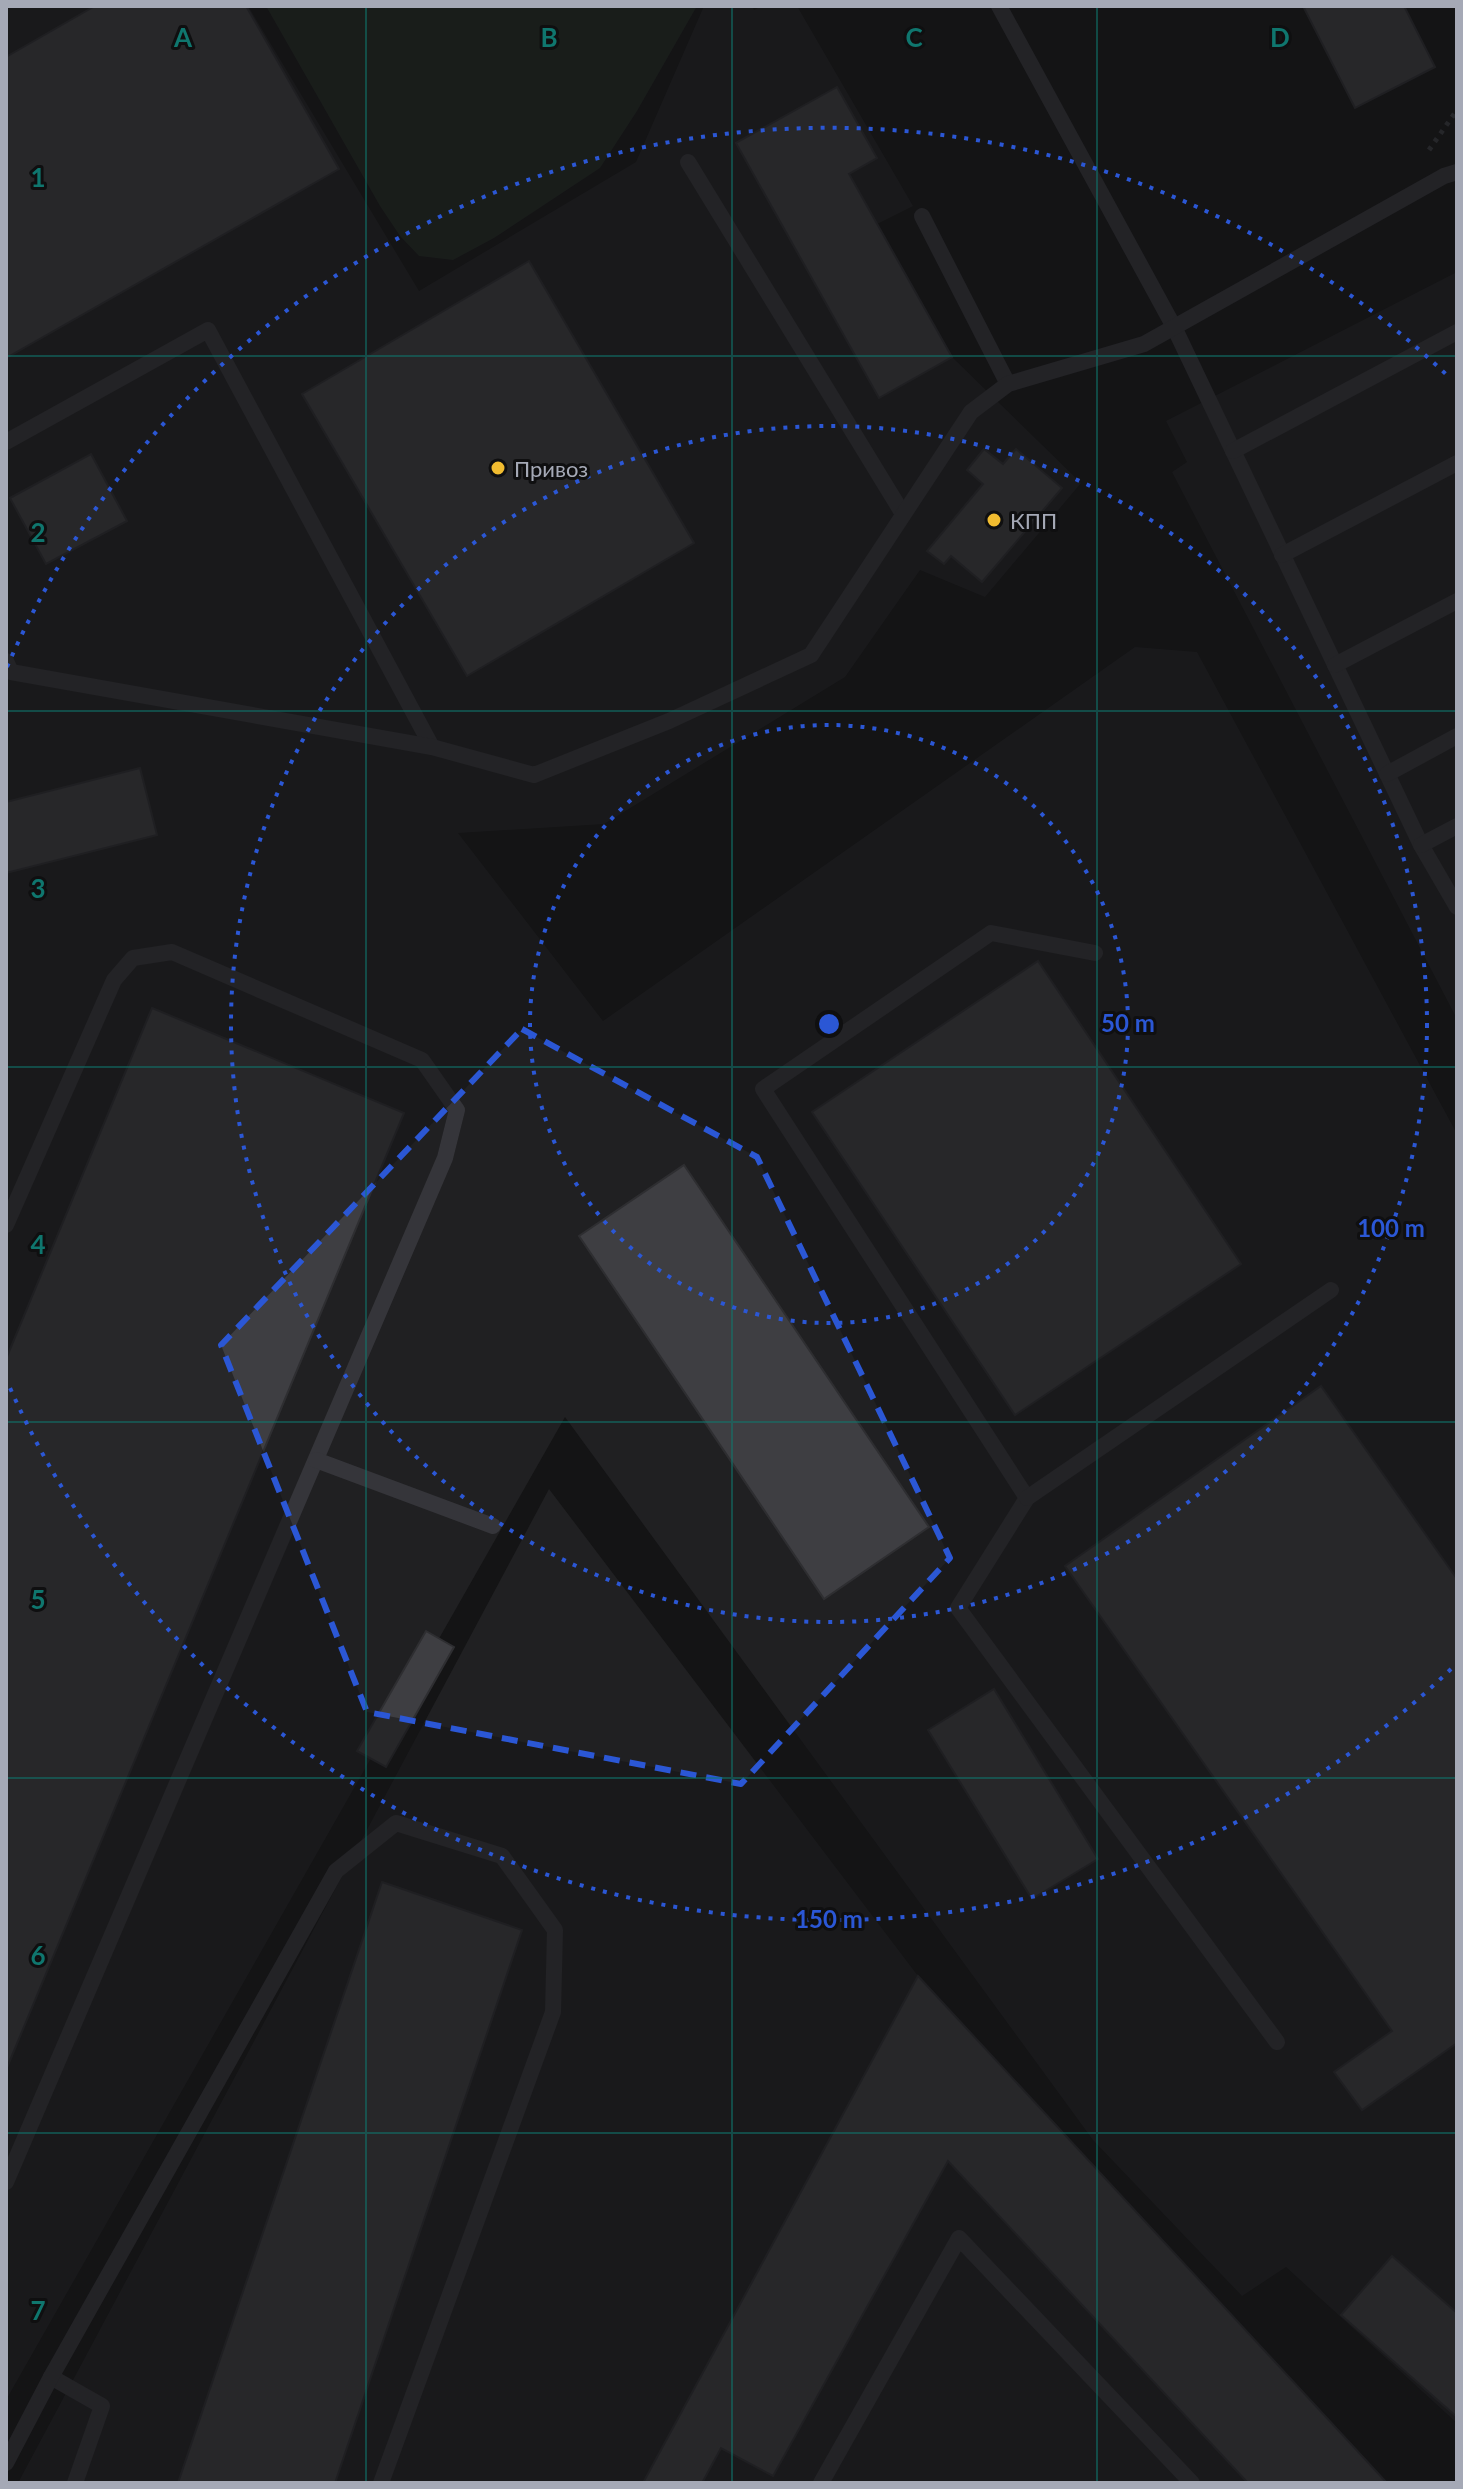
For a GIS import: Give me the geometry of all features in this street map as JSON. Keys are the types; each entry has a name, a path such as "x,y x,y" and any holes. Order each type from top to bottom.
{"lane":[{"path":"999,6 1174,327 1421,845 1457,907"},
{"path":"688,162 903,514"},
{"path":"8,669 432,747 534,775 669,721 811,655 971,412 1008,384 1144,344 1444,176 1457,172"},
{"path":"922,216 1008,384"},
{"path":"6,442 208,330 432,747"},
{"path":"1233,451 1457,332"},
{"path":"1282,555 1457,463"},
{"path":"1335,665 1457,601"},
{"path":"1387,774 1457,736"},
{"path":"1421,845 1457,826"},
{"path":"1027,1498 763,1089 991,933 1095,953"},
{"path":"6,1225 114,980 133,958 172,952 422,1060 457,1110 445,1158 6,2182"},
{"path":"1277,2042 958,1608 1027,1498 1331,1290"},
{"path":"316,1460 493,1526"},
{"path":"6,2463 51,2377 336,1871 396,1823 502,1856 555,1930 553,2012 381,2483"},
{"path":"821,2483 959,2238 1192,2483"},
{"path":"51,2377 102,2406 75,2483"}],"highlighted area":[{"path":"522,1029 757,1157 950,1558 741,1784 367,1712 221,1345"}],"shaded area":[{"path":"6,6 248,6 419,291 636,162 704,6 752,6 754,10 762,6 797,6 913,206 877,224 952,357 1081,483 985,597 920,570 845,677 604,824 458,833 603,1021 1135,647 1197,652 1457,1134 1457,2423 1286,2267 1242,2296 1093,2140 565,1417 6,2400"},
{"path":"266,6 697,6 637,111 600,168 494,238 453,260 419,256 400,236"},
{"path":"1457,272 1457,1019 1172,472 1187,462 1166,421"},
{"path":"549,1489 918,1976 1387,2483 18,2483"}],"building":[{"path":"95,6 246,6 339,169 6,358 6,57"},
{"path":"1303,6 1404,6 1435,67 1355,108"},
{"path":"837,87 877,158 849,174 952,357 879,398 736,143"},
{"name":"Привоз","path":"529,261 694,543 467,676 302,394"},
{"name":"КПП","path":"984,449 1003,464 1016,449 1062,488 982,582 951,556 944,564 927,551 983,484 967,470"},
{"path":"91,454 127,521 46,564 10,498"},
{"path":"140,768 157,835 6,873 6,802"},
{"path":"1038,961 1241,1264 1015,1415 812,1112"},
{"path":"152,1008 404,1113 6,2070 6,1359"},
{"path":"684,1165 929,1527 824,1599 579,1236"},
{"path":"1321,1386 1457,1579 1457,2043 1362,2110 1334,2072 1392,2031 1065,1566"},
{"path":"426,1631 454,1647 386,1767 357,1751"},
{"path":"994,1689 1098,1859 1032,1899 928,1730"},
{"path":"382,1882 522,1930 335,2483 178,2483"},
{"path":"918,1976 1387,2483 1248,2483 948,2161 773,2476 721,2448 702,2483 643,2483"},
{"path":"1392,2256 1457,2313 1457,2417 1341,2315"}],"place":[{"name":"Привоз","path":"498,468"},
{"name":"КПП","path":"994,520"}]}
